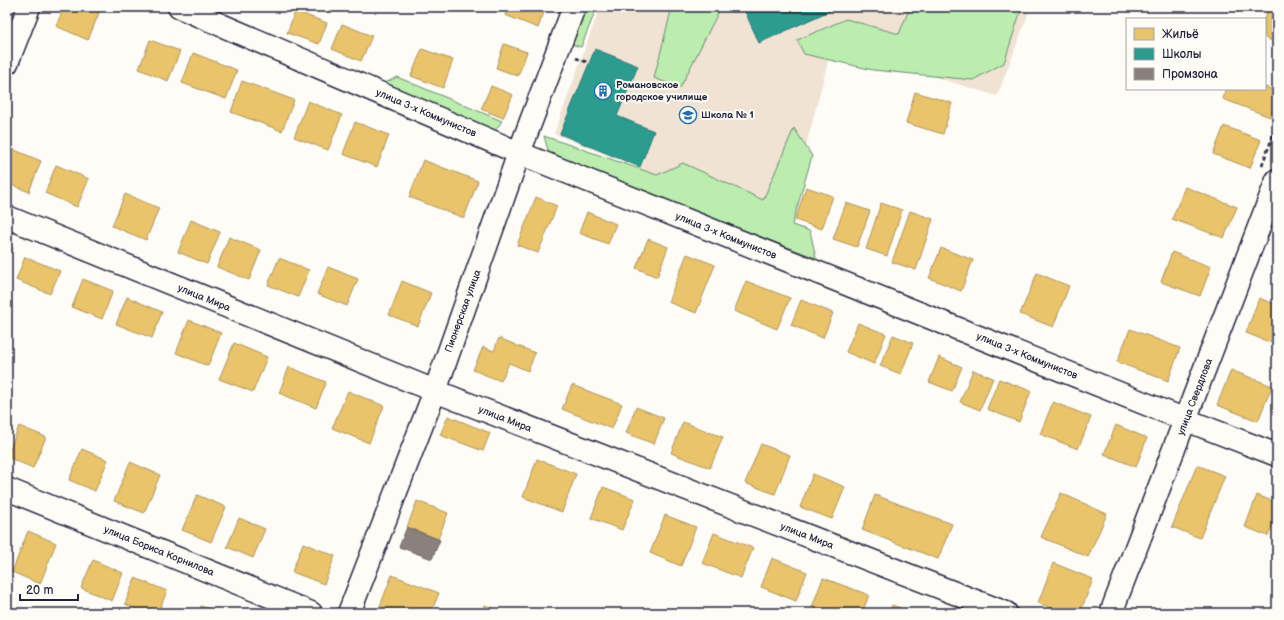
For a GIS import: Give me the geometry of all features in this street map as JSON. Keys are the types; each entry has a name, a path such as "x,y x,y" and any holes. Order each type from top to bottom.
{"street":[{"path":"7,63 29,7"},
{"name":"улица 3-х Коммунистов","path":"179,7 519,153 1186,420 1277,454"},
{"name":"Пионерская улица","path":"349,613 435,391 519,153 574,7"},
{"name":"улица Свердлова","path":"1111,613 1186,420 1269,175"},
{"name":"улица Мира","path":"7,217 435,391 1006,613"},
{"name":"улица Бориса Корнилова","path":"7,489 310,613"}],"path":[{"path":"572,56 589,64"},
{"path":"1269,175 1277,125"}],"shaded area":[{"name":"Школа № 1","path":"600,7 1031,7 997,96 832,46 785,227 641,176 644,170 554,134"}],"green space":[{"path":"567,7 597,7 581,47 551,38"},
{"path":"672,7 721,7 680,88 654,78"},
{"path":"910,7 1022,7 1004,63 973,80 873,70 804,54 797,40 846,19 899,34"},
{"path":"397,77 502,121 491,136 377,87"},
{"path":"794,128 812,156 792,225 810,231 816,258 550,157 544,136 657,175 683,163 763,200"}],"building: Жильё":[{"path":"64,7 85,7 99,13 88,40 56,26"},
{"path":"508,7 546,7 538,28 505,15"},
{"path":"1269,7 1277,9 1277,43 1266,38 1266,18 1264,18"},
{"path":"295,11 327,23 319,44 287,33"},
{"path":"342,24 372,36 361,61 332,49"},
{"path":"150,40 180,51 168,81 139,69"},
{"path":"504,44 527,52 518,76 496,68"},
{"path":"422,49 453,60 443,88 411,76"},
{"path":"193,53 237,70 226,99 182,83"},
{"path":"242,81 294,100 282,131 231,112"},
{"path":"491,86 513,95 503,118 481,109"},
{"path":"1266,87 1277,91 1277,100 1270,117 1223,99 1226,90 1266,90"},
{"path":"915,92 952,103 943,134 906,123"},
{"path":"308,101 342,115 328,150 294,137"},
{"path":"355,122 389,135 377,167 343,154"},
{"path":"1224,126 1261,140 1250,168 1213,154"},
{"path":"10,148 41,161 29,192 7,183 7,155"},
{"path":"423,160 478,181 464,218 409,197"},
{"path":"56,165 89,179 77,207 45,193"},
{"path":"806,187 833,196 822,229 795,220"},
{"path":"1185,187 1237,207 1224,238 1172,219"},
{"path":"125,194 159,208 146,240 112,226"},
{"path":"536,197 557,206 538,253 517,245"},
{"path":"846,203 870,211 857,247 833,239"},
{"path":"881,203 902,210 887,256 866,249"},
{"path":"910,211 933,219 916,270 892,262"},
{"path":"587,212 616,224 608,244 579,233"},
{"path":"191,220 220,232 207,264 178,252"},
{"path":"229,237 261,250 249,280 217,267"},
{"path":"648,239 668,247 657,277 636,268"},
{"path":"7,245 13,248 7,262"},
{"path":"941,248 973,260 961,291 929,278"},
{"path":"1172,252 1211,267 1200,296 1161,282"},
{"path":"1277,253 1277,266 1273,264"},
{"path":"687,254 715,265 696,313 668,302"},
{"path":"25,257 60,271 50,294 16,280"},
{"path":"279,258 309,270 298,297 268,285"},
{"path":"328,267 358,279 347,306 317,294"},
{"path":"1037,273 1069,286 1053,327 1020,314"},
{"path":"83,279 113,291 102,319 72,307"},
{"path":"402,281 431,293 418,326 389,315"},
{"path":"746,281 790,298 777,329 734,311"},
{"path":"127,297 162,312 152,338 116,324"},
{"path":"1259,298 1277,305 1277,345 1246,333"},
{"path":"801,300 833,313 823,338 791,325"},
{"path":"189,320 221,333 208,366 176,353"},
{"path":"858,323 886,334 874,364 846,352"},
{"path":"1130,329 1180,348 1168,381 1117,362"},
{"path":"893,335 913,343 901,374 880,366"},
{"path":"499,338 535,353 528,371 509,363 501,381 473,370 483,347 494,351"},
{"path":"234,343 267,357 253,392 219,379"},
{"path":"939,357 962,367 952,391 929,382"},
{"path":"289,367 326,382 316,408 279,393"},
{"path":"973,370 993,378 980,410 960,402"},
{"path":"1231,370 1272,386 1258,421 1217,405"},
{"path":"999,379 1031,391 1019,422 987,409"},
{"path":"572,385 622,404 612,429 562,409"},
{"path":"348,391 384,406 369,443 332,428"},
{"path":"1053,402 1091,417 1078,449 1040,434"},
{"path":"636,407 664,418 654,444 626,433"},
{"path":"448,416 490,433 483,451 440,435"},
{"path":"683,422 723,437 710,468 671,453"},
{"path":"1116,425 1147,438 1136,467 1104,454"},
{"path":"19,426 46,437 33,468 7,457"},
{"path":"761,444 790,455 775,494 745,483"},
{"path":"82,449 108,460 95,491 69,480"},
{"path":"537,459 576,474 562,512 523,497"},
{"path":"130,462 160,475 144,513 114,501"},
{"path":"1197,465 1225,476 1200,538 1172,527"},
{"path":"813,474 845,487 832,519 800,507"},
{"path":"603,487 635,499 622,530 591,518"},
{"path":"1061,493 1107,514 1088,557 1041,537"},
{"path":"197,495 226,507 211,542 182,530"},
{"path":"875,495 952,524 938,559 862,530"},
{"path":"1257,495 1277,503 1277,512 1268,536 1245,527"},
{"path":"417,501 448,513 438,539 407,527"},
{"path":"665,515 696,527 681,566 650,553"},
{"path":"239,518 265,529 253,558 227,547"},
{"path":"28,531 56,543 40,584 12,572"},
{"path":"714,533 753,548 741,578 702,563"},
{"path":"303,543 335,556 324,584 292,572"},
{"path":"772,558 807,572 796,601 761,587"},
{"path":"93,560 123,573 112,601 81,588"},
{"path":"1053,563 1093,579 1080,613 1065,613 1038,603"},
{"path":"392,575 439,593 431,613 397,613 380,606"},
{"path":"135,578 167,591 158,613 146,613 125,604"},
{"path":"823,578 869,595 862,613 826,613 812,607"},
{"path":"485,605 504,613 482,613"},
{"path":"892,605 914,613 889,613"},
{"path":"201,606 221,613 199,613"}],"building: Школы":[{"path":"743,7 838,7 759,43"},
{"name":"Романовское городское училище","path":"595,49 638,66 617,116 654,131 640,167 560,134"}],"building: Промзона":[{"path":"407,527 440,540 432,559 399,547"}],"place":[{"name":"Романовское городское училище","path":"603,91"},
{"name":"Школа № 1","path":"688,115"}]}
